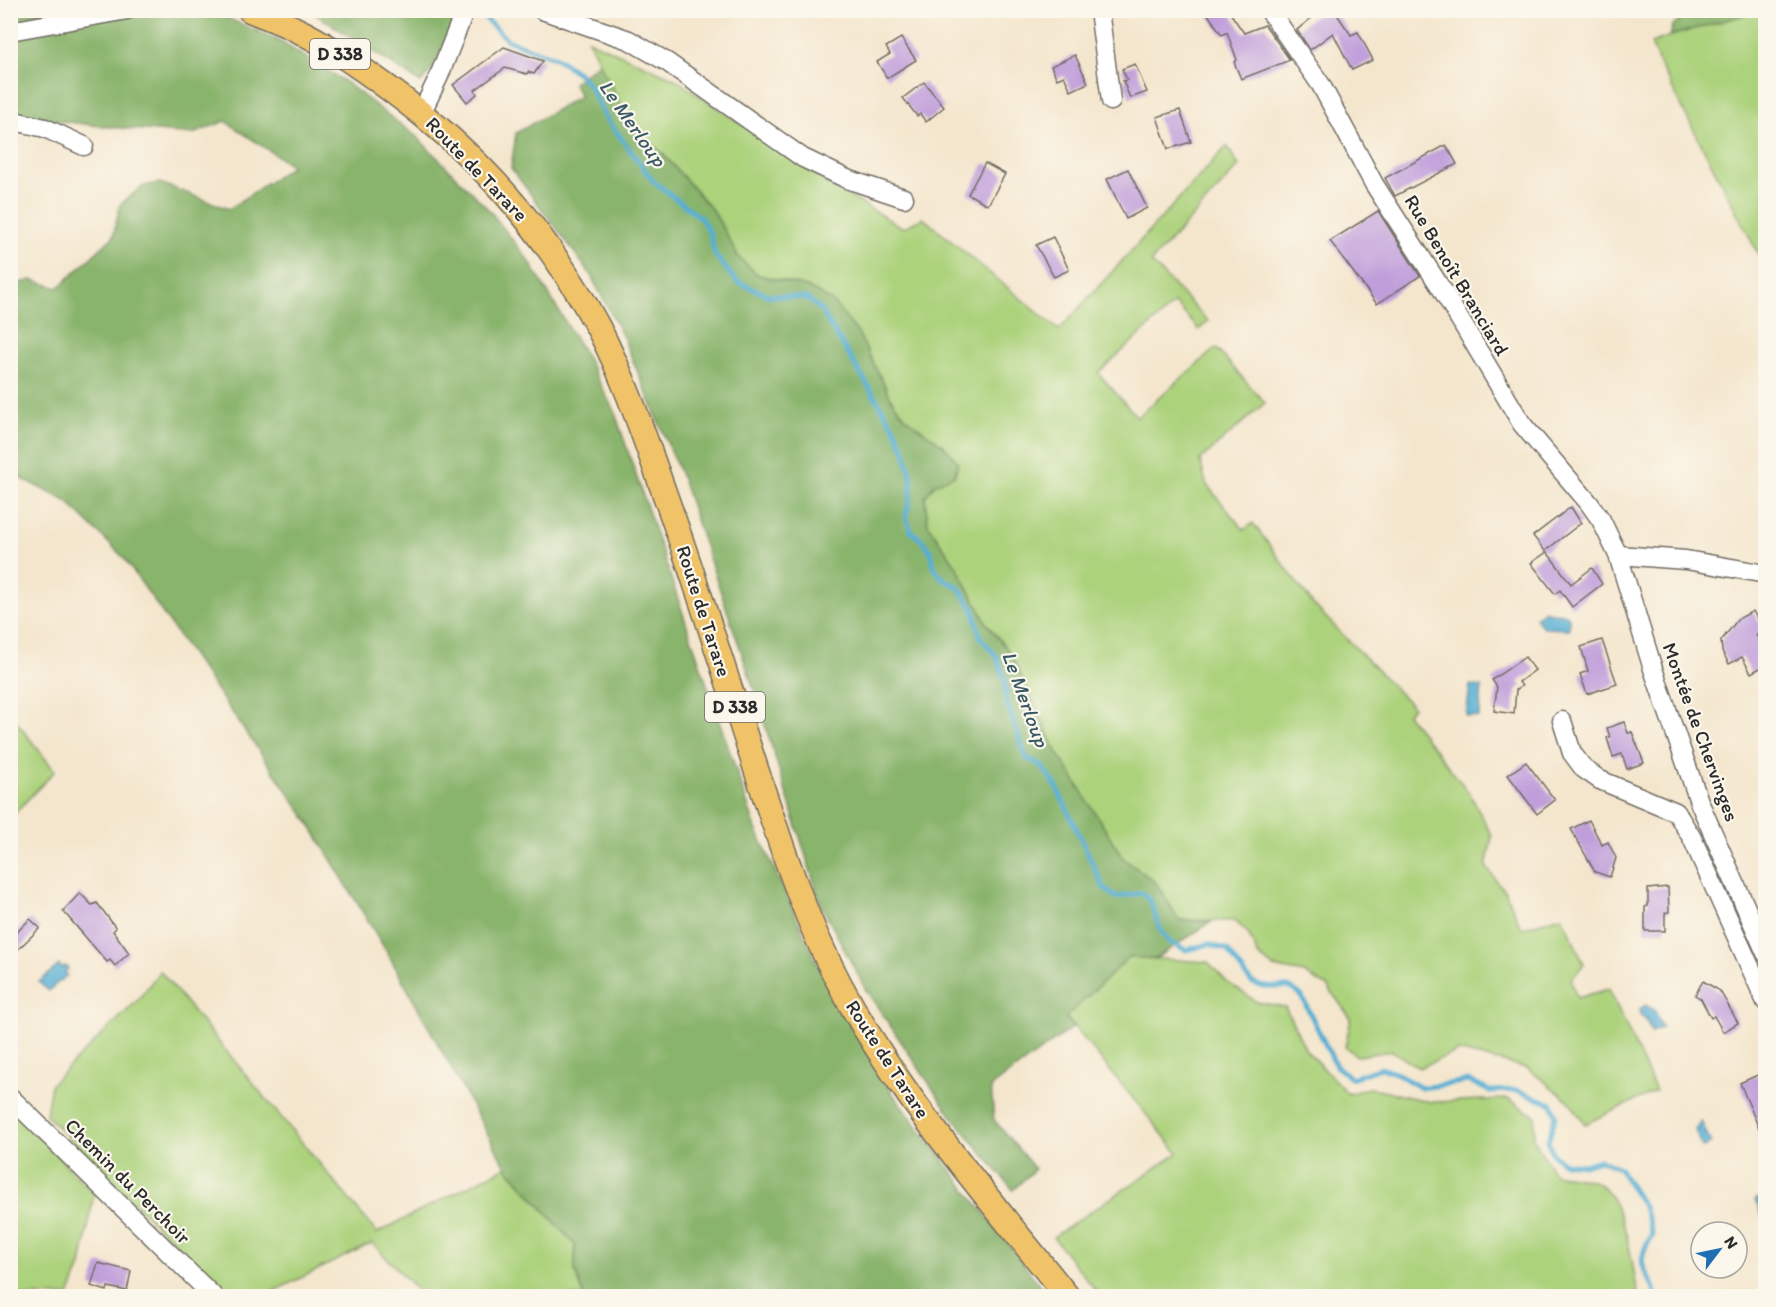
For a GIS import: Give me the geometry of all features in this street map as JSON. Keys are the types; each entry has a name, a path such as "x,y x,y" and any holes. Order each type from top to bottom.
{"main road":[{"name":"Route de Tarare","path":"250,10 293,28 351,60 422,112 455,141 505,192 534,227 561,267 598,329 636,411 682,541 786,861 816,937 876,1049 906,1093 1066,1296"}],"street":[{"path":"10,31 127,10"},
{"path":"542,10 629,40 667,62 803,158 847,178 904,198"},
{"path":"1099,10 1111,101"},
{"name":"Rue Benoît Branciard","path":"1269,10 1321,85 1374,184 1441,288 1522,424 1589,503 1618,555"},
{"path":"422,112 463,16"},
{"path":"10,120 45,128 84,146"},
{"path":"1618,555 1686,560 1766,574"},
{"name":"Montée de Chervinges","path":"1618,555 1653,669 1700,804 1766,953"},
{"path":"1562,721 1572,753 1584,769 1600,780 1676,812 1692,838 1766,1002"},
{"path":"1727,915 1744,906"},
{"name":"Chemin du Perchoir","path":"10,1097 213,1296"}],"green space":[{"path":"51,10 167,10 174,13 211,11 276,39 344,81 417,137 490,211 529,261 587,358 615,413 756,829 831,993 892,1093 1048,1296 640,1296 635,1291 629,1296 584,1296 575,1270 575,1245 506,1167 388,954 306,818 124,558 66,501 11,473 11,285 32,280 58,288 113,237 120,205 143,186 160,183 229,209 292,166 225,121 193,134 11,115 11,18"},
{"path":"11,11 51,11 11,18"},
{"path":"311,11 459,11 434,67 421,83"},
{"path":"1694,11 1758,11 1670,36 1673,25"},
{"path":"1758,11 1765,11 1765,267 1658,61 1651,43"},
{"path":"588,40 675,79 830,185 903,228 923,218 1059,330 1227,146 1239,166 1151,262 1208,321 1199,330 1175,303 1098,373 1137,417 1216,348 1265,403 1200,460 1206,484 1244,530 1253,523 1312,603 1413,707 1407,714 1470,794 1492,836 1486,867 1506,893 1521,928 1562,916 1584,964 1571,980 1577,998 1609,989 1656,1091 1585,1124 1570,1102 1527,1068 1458,1051 1419,1068 1392,1051 1357,1056 1345,1047 1351,1019 1328,987 1304,973 1273,967 1258,955 1248,933 1235,921 1179,920 1156,883 1123,858 1057,752 1010,653 987,624 957,567 928,525 925,497 935,484 955,475 943,445 907,419 893,402 858,333 807,287 758,275 739,258 714,212 664,155 630,123"},
{"path":"599,63 630,123 664,155 714,212 739,258 758,275 807,287 832,301 858,333 893,402 907,419 943,445 958,462 955,475 935,484 925,497 928,525 957,567 987,624 1010,653 1057,752 1123,858 1156,883 1179,920 1211,922 1155,959 1129,957 1066,1017 1073,1027 991,1087 994,1120 1035,1169 1013,1190 950,1114 866,990 821,905 753,686 680,473 623,337 589,272 511,168 516,133 580,96 573,83"},
{"path":"11,715 55,771 10,817"},
{"path":"1129,957 1208,962 1227,982 1257,1002 1285,1007 1306,1050 1348,1094 1369,1088 1432,1102 1508,1099 1535,1116 1534,1139 1554,1174 1595,1182 1605,1189 1614,1201 1626,1233 1638,1296 1100,1296 1053,1237 1178,1153 1066,1017"},
{"path":"160,971 377,1233 506,1167 575,1245 575,1270 584,1296 423,1296 372,1243 264,1296 227,1296 46,1115 51,1084 138,1000"},
{"path":"10,1111 15,1111 94,1194 81,1266 69,1296 11,1296"}],"water":[{"path":"1544,610 1566,614 1569,618 1569,629 1544,628 1535,618"},
{"path":"1470,685 1482,687 1479,717 1466,716"},
{"path":"59,965 62,968 66,966 67,975 48,991 39,982"},
{"path":"1646,1005 1655,1011 1662,1027 1651,1032 1646,1019 1640,1015 1640,1009"},
{"path":"1701,1121 1711,1143 1704,1148 1695,1130"},
{"path":"1765,1195 1766,1222 1755,1200"}],"building":[{"path":"1205,10 1228,10 1244,33 1265,25 1290,60 1241,79 1234,62 1237,60 1227,32 1222,35"},
{"path":"1322,10 1334,10 1351,35 1358,32 1373,60 1352,70 1333,33 1310,50 1297,30 1314,16 1323,13"},
{"path":"901,38 916,60 887,78 877,62 890,54 886,47"},
{"path":"504,47 543,61 534,74 505,68 475,90 477,94 467,102 453,85"},
{"path":"1075,55 1088,83 1071,91 1064,76 1057,79 1051,66"},
{"path":"1135,64 1147,92 1130,98 1123,81 1127,80 1122,69"},
{"path":"924,82 944,107 926,122 920,114 917,116 903,98"},
{"path":"1180,110 1191,142 1168,149 1157,117"},
{"path":"1446,145 1457,164 1395,196 1385,178"},
{"path":"985,163 1005,174 988,205 968,194"},
{"path":"1128,169 1147,208 1126,219 1107,179"},
{"path":"1378,211 1420,276 1377,304 1330,241"},
{"path":"1053,237 1069,270 1054,277 1036,245"},
{"path":"1571,507 1581,523 1545,551 1533,536"},
{"path":"1547,552 1571,584 1592,568 1602,584 1572,607 1560,590 1555,594 1531,563"},
{"path":"1753,611 1764,631 1756,635 1766,652 1766,665 1751,673 1742,657 1729,664 1722,651 1721,641 1738,619"},
{"path":"1602,640 1617,684 1587,694 1580,674 1588,671 1581,647"},
{"path":"1525,657 1535,670 1519,682 1522,686 1516,690 1514,714 1494,711 1497,687 1492,680"},
{"path":"1624,722 1628,733 1632,732 1644,763 1627,769 1622,754 1613,757 1607,738 1610,737 1607,728"},
{"path":"1526,762 1555,800 1537,814 1508,775"},
{"path":"1589,820 1602,845 1608,842 1616,858 1610,877 1595,872 1571,829"},
{"path":"1668,887 1669,912 1665,913 1665,931 1645,931 1648,889"},
{"path":"80,893 92,905 97,903 116,928 113,931 129,953 115,966 110,960 107,962 63,911"},
{"path":"30,919 40,928 10,957 10,939"},
{"path":"1703,981 1720,991 1738,1023 1723,1032 1714,1016 1711,1018 1701,999 1695,995"},
{"path":"1762,1073 1766,1081 1765,1143 1740,1083"},
{"path":"98,1263 131,1271 127,1291 108,1287 107,1291 91,1286"}],"waterway":[{"name":"Le Merloup","path":"363,10 368,13 415,10"},
{"name":"Le Merloup","path":"477,10 507,40 556,58 579,74 588,84 606,118 654,182 701,218 710,234 715,255 736,281 767,295 806,298 820,309 895,429 905,451 911,476 911,492 906,517 911,531 925,543 931,552 934,567 942,578 958,587 973,608 980,637 997,657 1005,681 1006,701 1026,758 1041,765 1056,786 1104,888 1116,897 1142,893 1150,901 1160,929 1169,942 1186,950 1209,944 1227,950 1251,982 1263,987 1289,987 1301,995 1336,1066 1351,1078 1381,1068 1398,1074 1421,1088 1469,1081 1489,1091 1516,1090 1552,1104 1556,1115 1548,1141 1553,1155 1564,1163 1584,1165 1600,1160 1619,1168 1644,1207 1652,1234 1644,1250 1642,1261 1655,1296"}]}
